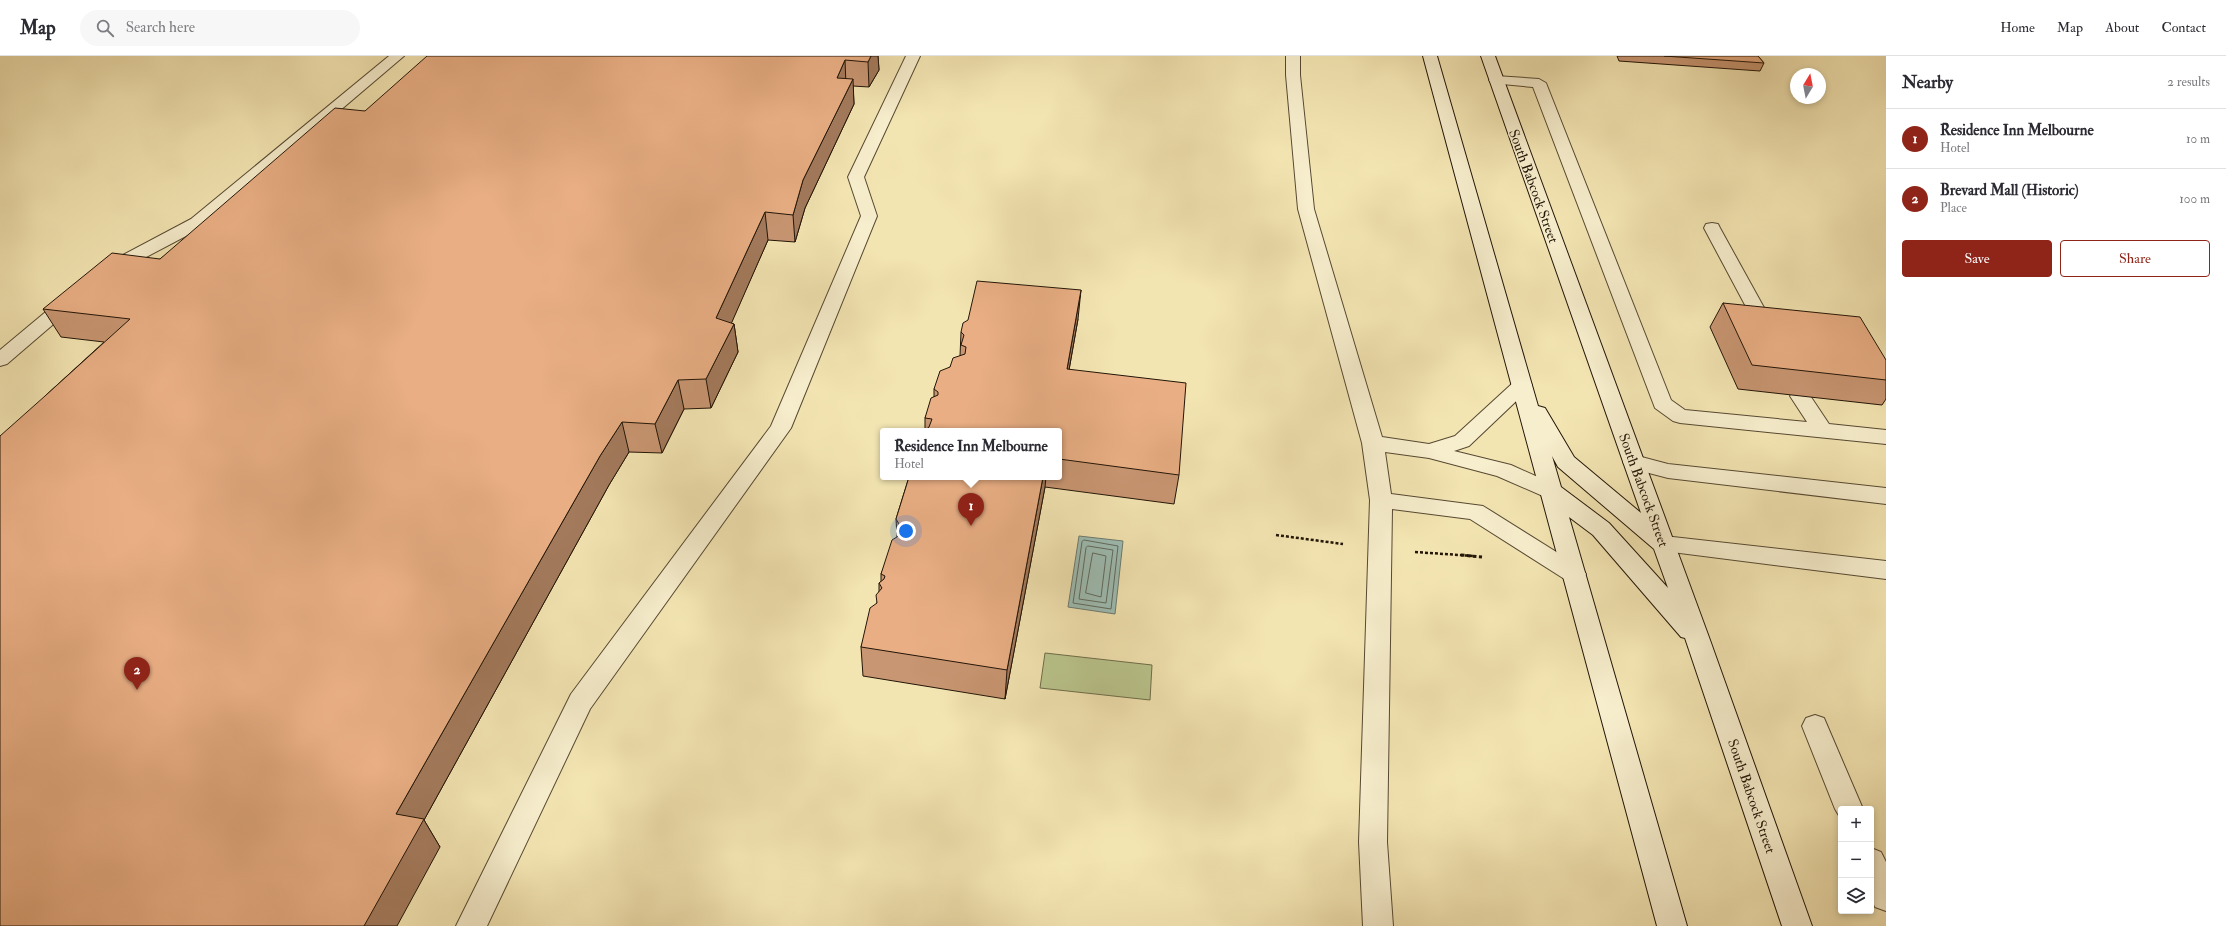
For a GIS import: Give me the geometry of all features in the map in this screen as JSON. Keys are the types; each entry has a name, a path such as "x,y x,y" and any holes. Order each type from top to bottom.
{"main road":[{"path":"0,360 88,285 198,223 397,56"},
{"path":"471,926 580,702 781,428 869,216 856,177 913,56"},
{"path":"1293,56 1293,75 1306,209 1373,443 1381,500 1373,842 1378,926"},
{"path":"1430,56 1672,926"},
{"name":"South Babcock Street","path":"1488,56 1664,544 1797,926"},
{"path":"1496,80 1539,83 1662,402 1680,416 1886,437"},
{"path":"1712,228 1770,333"},
{"path":"1430,451 1462,441 1522,384"},
{"path":"1522,384 1566,462 1664,544 1886,570"},
{"path":"1800,396 1823,431"},
{"path":"1373,443 1430,451 1466,462 1503,470 1552,492 1601,529 1698,640"},
{"path":"1634,462 1668,471 1886,496"},
{"path":"1381,500 1475,512 1574,574"},
{"path":"1815,726 1848,806"},
{"path":"1874,868 1886,897"}],"green space":[{"path":"1045,653 1152,665 1150,700 1040,688"}],"water":[{"path":"1079,536 1123,541 1115,614 1068,607"}],"building":[{"path":"427,56 871,56 868,62 845,60 837,78 853,79 803,180 793,215 765,212 716,318 734,324 706,379 678,380 655,424 622,422 600,456 396,814 424,819 364,926 0,926 0,436 130,319 43,309 112,253 160,259 335,108 365,111"},
{"path":"1664,56 1758,56 1764,63"},
{"path":"977,281 1081,290 1067,369 1186,383 1179,475 1062,459 1062,428 928,428 932,419 925,418 931,398 938,395 938,392 934,389 940,371 950,367 953,358 965,354 966,347 961,345 964,335 961,332 963,323 968,320"},
{"path":"1723,303 1860,317 1886,360 1886,380 1752,365"},
{"path":"908,480 1042,480 1007,670 861,647 870,608 877,603 876,595 882,588 879,583 885,576 881,574 892,540 900,535 899,524 896,519"}],"place":[{"name":"Residence Inn Melbourne","path":"971,526"},
{"name":"Brevard Mall (Historic)","path":"137,690"}]}
